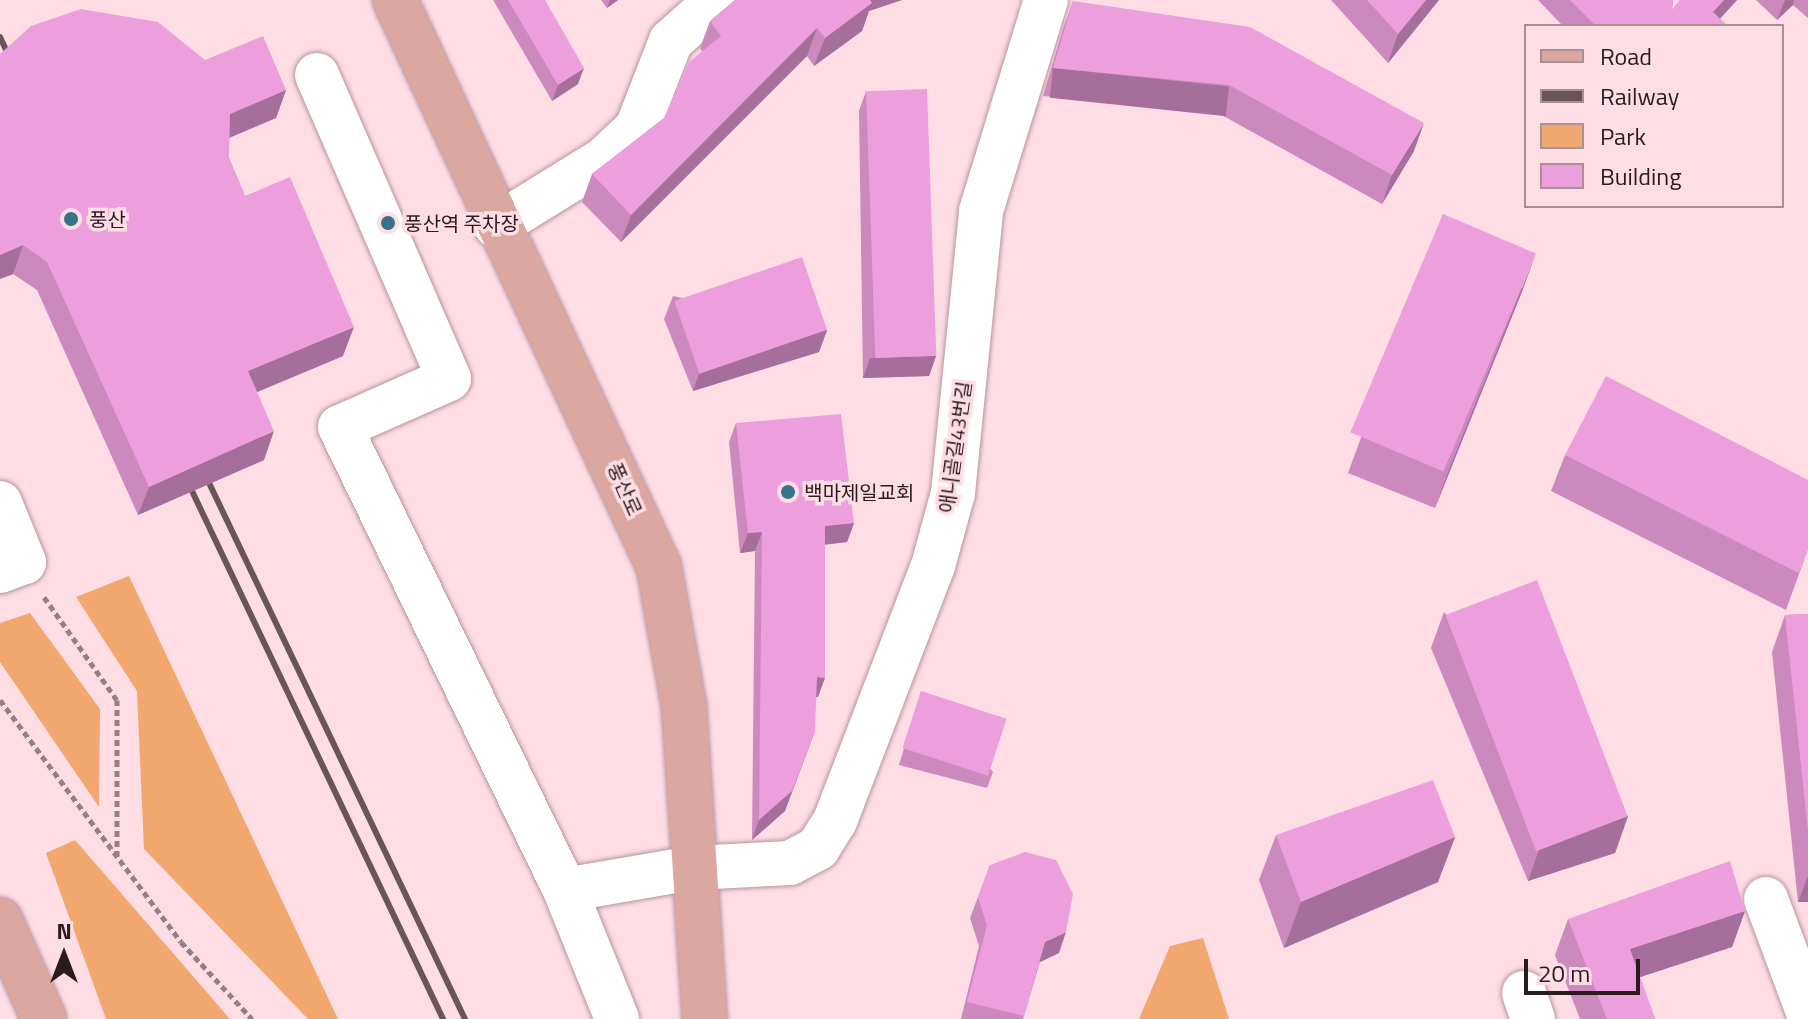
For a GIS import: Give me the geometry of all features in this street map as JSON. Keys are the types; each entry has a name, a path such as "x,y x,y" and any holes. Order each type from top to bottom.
{"main road":[{"name":"풍산로","path":"395,0 496,226 659,567 684,706 705,1019"},
{"path":"0,920 44,1019"},
{"path":"0,967 25,1019"}],"street":[{"path":"496,226 603,160 637,128 671,41 717,0"},
{"name":"애니골길43번길","path":"565,890 693,868 790,863 818,848 835,821 933,566 953,493 981,211 1046,0"},
{"path":"317,75 449,379 340,427 565,890 617,1019"},
{"path":"0,503 12,567"},
{"path":"1766,899 1808,1012"}],"path":[{"path":"12,567 117,700 117,857"},
{"path":"0,700 117,857 252,1019"}],"green space":[{"path":"129,576 338,1019 308,1019 144,849 137,691 76,597"},
{"path":"30,613 100,709 99,807 0,662 0,623"},
{"path":"75,840 230,1019 106,1019 46,853"},
{"path":"1203,938 1229,1019 1139,1019 1170,946"}],"building":[{"path":"508,0 545,0 584,68 558,85"},
{"path":"735,0 870,0 872,3 825,38 817,28 631,215 592,174 664,118 689,62 721,36 710,21"},
{"path":"1367,0 1426,0 1398,34"},
{"path":"1570,0 1673,0 1672,10 1680,0 1724,0 1713,12 1726,24 1594,24"},
{"path":"1073,1 1250,27 1424,123 1392,175 1229,85 1053,68"},
{"path":"81,9 158,22 205,60 263,36 286,90 230,114 229,158 245,196 290,177 354,327 248,371 274,431 149,487 47,262 23,245 0,255 0,54 31,26"},
{"path":"927,89 936,356 875,358 866,91"},
{"path":"1443,214 1536,253 1443,472 1350,432"},
{"path":"802,257 827,330 699,374 674,301"},
{"path":"1606,376 1808,480 1808,549 1799,573 1565,455"},
{"path":"841,414 854,523 825,526 825,678 817,677 815,731 792,791 759,820 762,532 748,533 736,423"},
{"path":"1537,580 1628,816 1536,851 1446,615"},
{"path":"1808,614 1808,831 1785,615"},
{"path":"921,691 1007,719 988,776 902,748"},
{"path":"1433,780 1455,837 1301,902 1276,835"},
{"path":"1025,852 1056,860 1073,894 1066,932 1045,942 1024,1016 967,1002 987,925 978,897 990,865"},
{"path":"1730,861 1745,911 1630,949 1655,1019 1607,1019 1568,919"}],"railway":[{"path":"0,37 15,69"},
{"path":"200,464 465,1019"},
{"path":"182,470 443,1019"}],"place":[{"name":"풍산","path":"71,219"},
{"name":"풍산역 주차장","path":"388,223"},
{"name":"백마제일교회","path":"788,492"}]}
